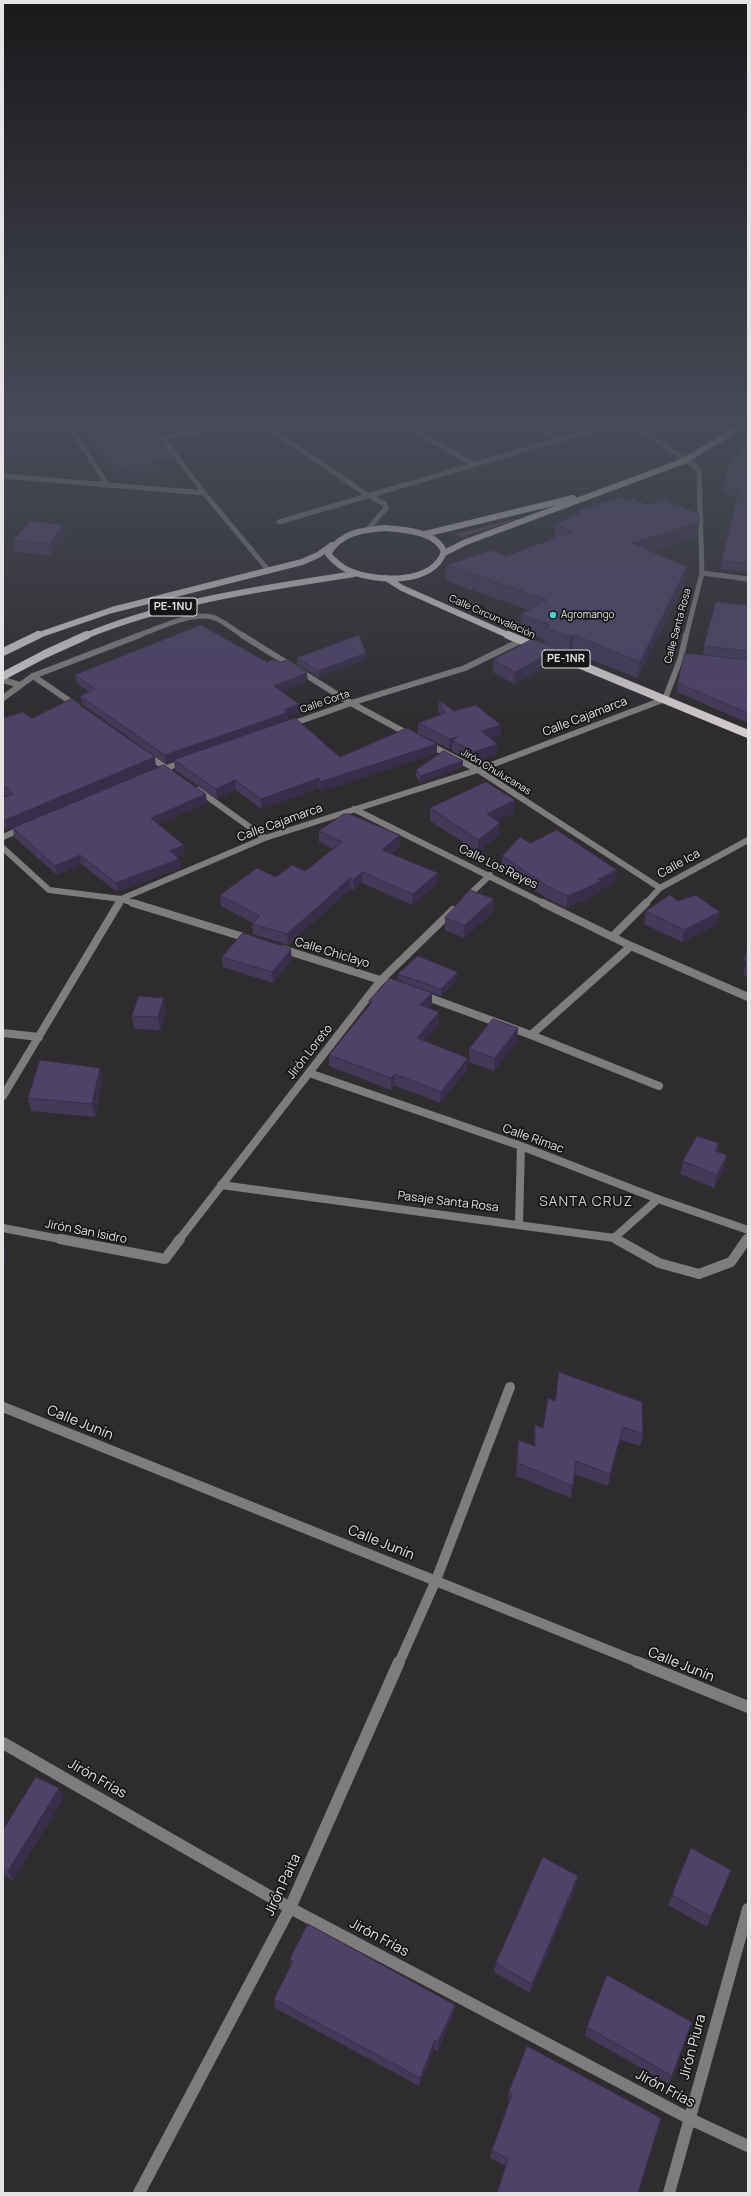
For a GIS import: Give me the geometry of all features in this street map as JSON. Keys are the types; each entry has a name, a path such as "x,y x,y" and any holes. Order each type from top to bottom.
{"main road":[{"name":"PE-1NU","path":"425,534 456,526"},
{"name":"PE-1NU","path":"444,553 466,542 508,526"},
{"name":"PE-1NU","path":"3,652 58,628 98,614 195,588 269,571 318,555 340,538 368,529 400,529 425,534 442,546 444,553 441,561 437,565 420,574 386,578 354,574 248,590 172,607 72,640 4,676"},
{"name":"PE-1NU","path":"332,545 328,554 331,561 340,568 354,574"},
{"name":"Calle Circunvalación","path":"386,578 402,588 520,641 748,734"}],"street":[{"path":"232,526 269,571"},
{"name":"Calle Santa Rosa","path":"665,699 681,657 702,573 701,526"},
{"path":"702,573 748,579"},
{"path":"3,698 33,676 175,622 195,617 214,618 350,703 418,739"},
{"name":"Calle Corta","path":"284,727 350,703 465,668 520,641"},
{"path":"681,657 688,658"},
{"path":"4,676 20,686"},
{"path":"33,676 84,711"},
{"name":"Calle Cajamarca","path":"121,898 265,838 478,770 665,699"},
{"name":"Jirón Chulucanas","path":"424,742 478,770 660,888"},
{"path":"141,750 173,772"},
{"path":"152,774 189,760"},
{"path":"191,786 265,838"},
{"name":"Calle Los Reyes","path":"354,809 490,875 612,937 748,997"},
{"path":"3,837 32,825"},
{"name":"Calle Ica","path":"612,937 660,888 748,840"},
{"path":"3,848 49,890 121,898 254,940"},
{"name":"Jirón Loreto","path":"165,1259 220,1185 309,1073 380,980 490,875"},
{"path":"3,1096 121,898"},
{"path":"531,1035 631,946"},
{"name":"Calle Chiclayo","path":"277,947 402,988"},
{"path":"416,993 531,1035 659,1086"},
{"path":"3,1033 38,1037"},
{"name":"Calle Rímac","path":"309,1073 521,1146 658,1199 748,1230"},
{"path":"519,1224 521,1146"},
{"name":"Pasaje Santa Rosa","path":"220,1185 519,1224 614,1238"},
{"path":"658,1199 614,1238 659,1263 699,1274 731,1262 748,1238"},
{"name":"Jirón San Isidro","path":"3,1228 165,1259"},
{"name":"Jirón Paita","path":"139,2193 290,1908 436,1580 510,1387"},
{"name":"Calle Junín","path":"3,1407 436,1580 748,1707"},
{"name":"Jirón Frías","path":"3,1742 290,1908 690,2119 748,2146"},
{"name":"Jirón Piura","path":"669,2193 748,1909"}],"shaded area":[{"path":"485,526 495,526 461,537 455,534"}],"building":[{"path":"25,526 63,526 49,544 13,541"},
{"path":"560,526 685,526 632,543 687,567 640,662 574,635 570,637 546,628 550,625 521,614 547,600 446,565 492,550 506,556 572,532"},
{"path":"730,526 748,526 748,563 721,561"},
{"path":"716,602 748,605 748,651 704,646"},
{"path":"201,625 267,662 274,659 281,662 286,660 307,673 274,686 299,704 284,710 287,713 165,755 80,696 95,689 75,675"},
{"path":"359,635 366,653 318,671 297,658"},
{"path":"533,639 557,649 515,672 493,660"},
{"path":"685,653 748,660 748,713 678,683"},
{"path":"71,699 155,757 5,820 3,817 3,797 13,794 3,784 3,718 23,712 32,718"},
{"path":"439,700 454,711 476,705 501,725 481,731 498,744 474,752 453,741 457,737 449,739 418,723 445,713"},
{"path":"295,718 340,757 407,728 437,744 320,782 319,778 261,799 235,780 216,789 174,760"},
{"path":"444,751 463,761 420,776 416,770"},
{"path":"164,765 206,794 151,818 184,845 170,851 179,859 116,883 80,855 55,866 13,828"},
{"path":"486,782 515,800 487,814 500,823 478,840 430,808"},
{"path":"344,814 349,814 400,835 382,850 438,873 413,894 362,872 353,880 350,878 287,934 252,924 260,916 220,895 257,868 276,877 292,865 305,871 342,842 319,831"},
{"path":"557,830 617,870 598,879 602,881 568,896 549,887 502,856 520,837 530,843"},
{"path":"470,890 494,899 465,925 445,918"},
{"path":"670,895 678,901 696,895 720,912 684,930 646,911"},
{"path":"243,933 291,949 272,972 222,957"},
{"path":"418,956 458,972 441,989 398,974"},
{"path":"390,978 432,993 420,1005 439,1012 417,1038 468,1058 441,1092 395,1074 391,1078 329,1055 372,1002 369,1001"},
{"path":"139,996 164,998 158,1017 132,1016"},
{"path":"493,1019 518,1028 495,1058 469,1049"},
{"path":"40,1060 100,1068 92,1104 28,1098"},
{"path":"697,1136 719,1143 715,1151 727,1155 717,1175 683,1161"},
{"path":"559,1372 642,1402 643,1434 623,1427 610,1474 576,1461 573,1486 518,1463 518,1440 535,1446 535,1425 543,1428 548,1398 555,1401"},
{"path":"36,1777 59,1788 8,1871 3,1867 3,1830"},
{"path":"691,1848 731,1870 711,1917 672,1895"},
{"path":"543,1857 578,1876 532,1984 496,1963"},
{"path":"308,1924 455,2005 438,2042 435,2040 420,2078 274,1999 293,1961 290,1959"},
{"path":"607,1975 692,2022 672,2076 587,2027"},
{"path":"527,2046 661,2118 638,2193 497,2193 508,2159 492,2150 512,2094 509,2092"}],"place":[{"name":"Agromango","path":"553,615"}],"district":[{"name":"SANTA CRUZ","path":"586,1202"}]}
